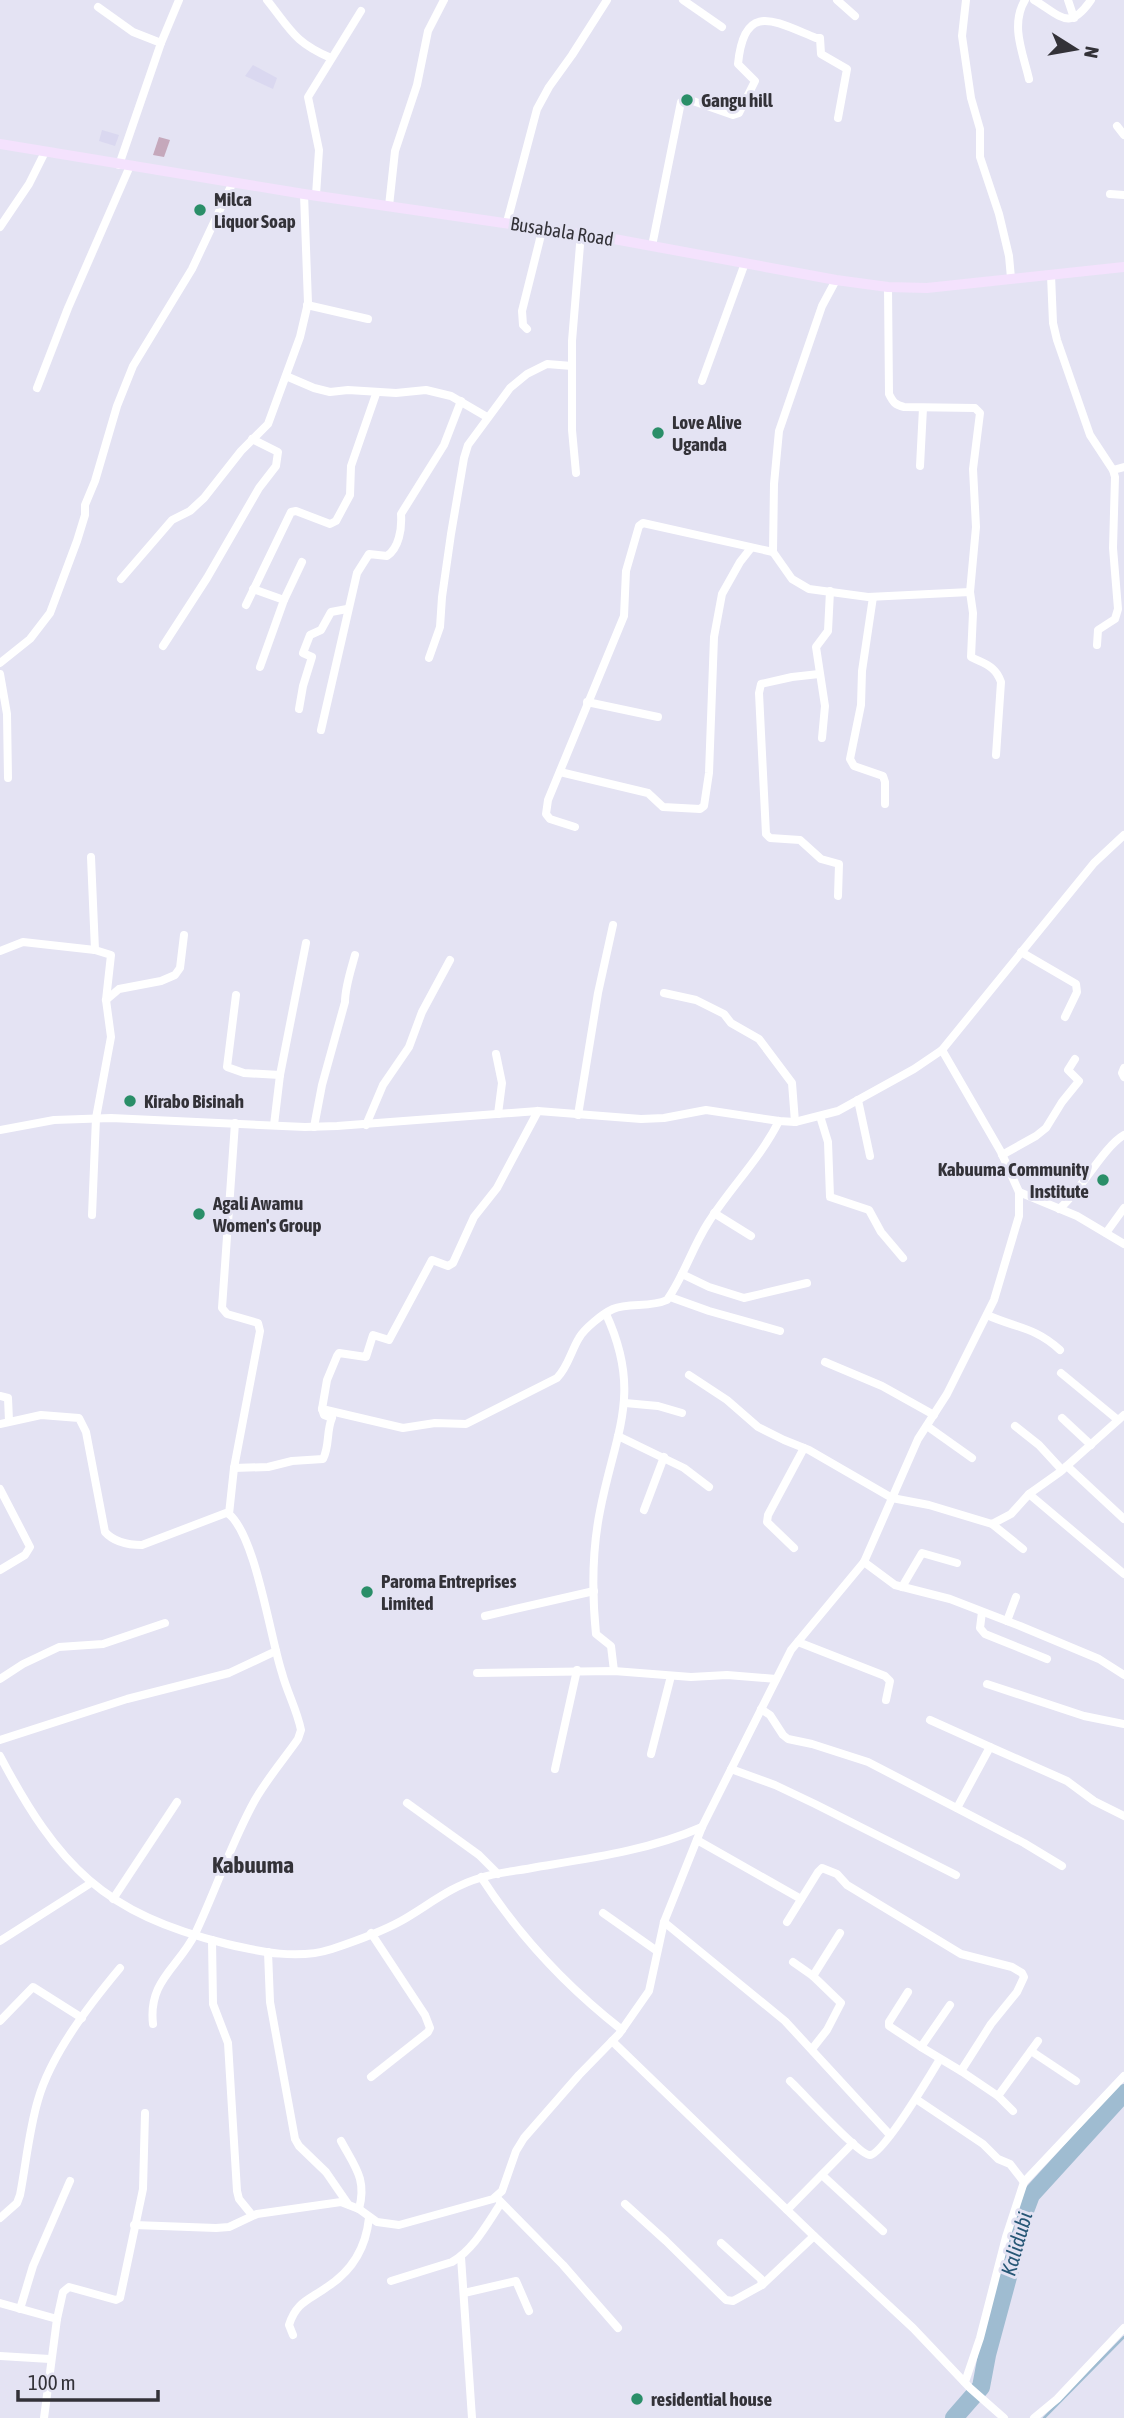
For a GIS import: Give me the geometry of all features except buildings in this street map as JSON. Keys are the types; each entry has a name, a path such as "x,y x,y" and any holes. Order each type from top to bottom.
{"street":[{"path":"267,0 299,41 331,58"},
{"path":"388,205 395,151 417,85 428,31 444,0"},
{"path":"683,0 722,27"},
{"path":"837,0 855,16"},
{"path":"967,0 962,36 971,98 980,129 980,157 999,214 1012,278"},
{"path":"1025,0 1020,9 1017,27 1029,79"},
{"path":"1034,0 1062,17 1074,18 1081,15 1091,0"},
{"path":"1068,0 1074,18"},
{"path":"37,388 68,308 120,192 124,165 161,43 178,1"},
{"path":"507,222 537,109 602,2"},
{"path":"98,7 133,32 161,43"},
{"path":"121,579 172,520 190,511 204,498 252,439 268,424 300,337 307,305 308,271 304,225 319,150 308,97 360,11"},
{"path":"652,246 681,102 690,100 730,114 739,113 755,81 738,64 743,42 753,23 768,20 820,38 821,54 828,61 845,67 847,71 838,118"},
{"path":"1117,126 1124,135"},
{"name":"Busabala Road","path":"0,144 310,195 581,233 888,288 927,288 1124,267"},
{"path":"0,227 29,184 45,152"},
{"path":"0,663 30,639 50,613 77,541 85,515 85,505 133,366 191,269 233,182"},
{"path":"1110,194 1124,195"},
{"path":"527,329 523,325 522,311 543,227"},
{"path":"576,473 572,430 572,366 575,288 581,233"},
{"path":"702,381 745,263"},
{"path":"1051,275 1053,323 1057,340 1090,435 1115,477 1113,548 1118,609 1115,619 1098,630 1097,645"},
{"path":"836,280 822,306 779,431 774,484 773,552 798,584 809,589 873,597 970,592"},
{"path":"888,288 888,394 896,406 975,408 980,413 972,469 976,527 970,592 973,613 971,658 991,666 998,673 1001,682 996,755"},
{"path":"307,305 368,319"},
{"path":"429,658 440,626 442,597 468,445 510,388 540,366 572,366"},
{"path":"286,376 330,392 348,390 376,394 426,390 461,401 487,417"},
{"path":"246,605 291,512 296,511 330,524 336,521 350,495 351,466 376,394"},
{"path":"321,730 357,573 366,557 371,554 387,556 393,551 402,526 401,514 444,445 461,401"},
{"path":"920,466 923,408"},
{"path":"163,646 207,578 259,488 276,466 278,452 252,439"},
{"path":"1113,470 1124,467"},
{"path":"575,827 553,821 546,814 551,790 624,616 626,571 639,526 643,523 773,552"},
{"path":"560,772 648,793 667,808 700,809 704,806 709,762 714,637 722,594 751,548"},
{"path":"260,667 284,600 302,562"},
{"path":"253,589 284,600"},
{"path":"822,738 824,706 816,647 828,631 830,591"},
{"path":"873,597 862,671 861,705 850,759 854,766 883,776 884,804"},
{"path":"299,709 312,657 303,653 310,635 321,630 331,612 347,609"},
{"path":"0,674 7,714 9,778"},
{"path":"819,674 763,682 760,687 766,834 770,838 800,840 821,859 839,864 838,896"},
{"path":"587,702 658,717"},
{"path":"0,1130 54,1120 96,1118 314,1127 538,1111 642,1119 706,1111 795,1122 820,1116 838,1111 914,1069 942,1050 1094,863 1124,835"},
{"path":"91,857 95,950"},
{"path":"578,1115 598,993 613,925"},
{"path":"106,1000 119,989 161,981 175,975 182,957 184,935"},
{"path":"0,951 23,942 95,950 111,955 106,1000 111,1037 96,1118 92,1215"},
{"path":"274,1125 293,999 306,943"},
{"path":"1021,952 1076,984 1077,992 1065,1017"},
{"path":"314,1127 355,954"},
{"path":"366,1125 383,1085 409,1047 422,1012 450,960"},
{"path":"664,993 696,1000 724,1014 730,1023 759,1039 792,1083 795,1122"},
{"path":"236,995 227,1067 250,1074 280,1075"},
{"path":"391,2281 452,2262 474,2243 498,2200 516,2151 524,2138 579,2074 622,2030 649,1992 664,1922 702,1827 776,1679 798,1642 864,1562 918,1439 953,1383 987,1315 998,1288 1019,1216 1019,1192 1002,1155 942,1050"},
{"path":"496,1054 502,1083 498,1114"},
{"path":"1002,1155 1036,1136 1052,1123 1062,1102 1079,1081 1068,1070 1075,1059"},
{"path":"1124,1068 1124,1077"},
{"path":"858,1100 870,1156"},
{"path":"234,1468 268,1467 292,1461 323,1459 328,1449 328,1427 332,1418 324,1415 321,1409 327,1380 337,1356 340,1353 366,1357 373,1335 389,1340 432,1259 443,1266 453,1263 474,1217 497,1188 538,1111"},
{"path":"820,1116 828,1142 830,1197 869,1210 881,1232 903,1258"},
{"path":"321,1409 403,1428 435,1423 466,1424 557,1378 580,1335 606,1314 619,1308 660,1303 670,1297 714,1213 762,1151 779,1121"},
{"path":"153,2024 152,2010 158,1987 194,1936 230,1849 256,1798 300,1735 300,1724 281,1672 253,1562 241,1529 229,1514 234,1468 260,1331 258,1323 227,1314 222,1308 235,1123"},
{"path":"1059,1209 1076,1194 1113,1144 1124,1135"},
{"path":"1019,1192 1077,1216 1124,1244"},
{"path":"1105,1233 1124,1208"},
{"path":"714,1213 751,1237"},
{"path":"682,1273 709,1287 744,1298 807,1283"},
{"path":"670,1297 780,1331"},
{"path":"606,1314 619,1340 626,1382 625,1403 600,1512 594,1591 596,1634 611,1646 614,1671"},
{"path":"987,1315 1026,1327 1048,1339 1060,1350"},
{"path":"825,1362 882,1386 934,1415"},
{"path":"992,1524 1011,1514 1028,1494 1064,1468 1121,1417 1061,1373"},
{"path":"689,1375 727,1400 758,1427 804,1448 892,1498 929,1505 992,1524 1023,1549"},
{"path":"0,1396 8,1398 9,1421"},
{"path":"625,1403 664,1407 682,1413"},
{"path":"0,1424 41,1415 71,1416 83,1423 104,1532 114,1540 130,1545 142,1545 229,1514"},
{"path":"1062,1418 1091,1445"},
{"path":"927,1426 972,1458"},
{"path":"1015,1426 1124,1519"},
{"path":"618,1436 684,1468 709,1487"},
{"path":"794,1548 767,1522 768,1515 804,1448"},
{"path":"644,1510 664,1457"},
{"path":"0,1489 30,1547 25,1555 0,1570"},
{"path":"1028,1494 1124,1574"},
{"path":"902,1587 922,1553 957,1563"},
{"path":"864,1562 902,1587 940,1596 1007,1621 1099,1659 1124,1674"},
{"path":"485,1616 594,1591"},
{"path":"1007,1621 1016,1597"},
{"path":"982,1612 981,1628 985,1634 1047,1659"},
{"path":"0,1679 23,1664 59,1647 103,1644 165,1623"},
{"path":"798,1642 885,1676 890,1681 886,1700"},
{"path":"0,1740 127,1699 229,1673 276,1651"},
{"path":"477,1672 577,1670 776,1679"},
{"path":"555,1769 577,1670"},
{"path":"651,1754 671,1676"},
{"path":"987,1684 1084,1716 1124,1724"},
{"path":"761,1709 770,1715 788,1739 869,1762 1062,1866"},
{"path":"930,1720 1067,1781 1094,1801 1124,1816"},
{"path":"957,1808 990,1747"},
{"path":"0,1756 40,1825 66,1858 91,1883 113,1899 156,1922 194,1936 268,1952 312,1953 330,1950 398,1923 452,1890 481,1877 625,1851 677,1838 702,1827"},
{"path":"731,1769 805,1799 956,1875"},
{"path":"113,1899 177,1802"},
{"path":"407,1803 479,1855 498,1874"},
{"path":"697,1840 801,1899"},
{"path":"787,1922 822,1868 827,1869 847,1885 961,1954 1012,1967 1022,1973 1024,1977 1020,1988 991,2024 961,2071"},
{"path":"481,1877 505,1913 560,1974 585,2001 622,2030"},
{"path":"0,1941 91,1883"},
{"path":"603,1913 657,1951"},
{"path":"664,1922 785,2021 890,2135"},
{"path":"371,2077 430,2028 425,2015 372,1933"},
{"path":"813,1976 840,1933"},
{"path":"212,1940 213,2004 228,2043 237,2190 239,2199 252,2215"},
{"path":"268,1952 270,2002 295,2139 326,2172 349,2204"},
{"path":"793,1962 813,1976 841,2003 827,2030 812,2049"},
{"path":"0,2218 17,2203 20,2195 38,2100 45,2080 82,2018 120,1968"},
{"path":"0,2021 33,1987 82,2018"},
{"path":"908,1992 889,2026 998,2096 1013,2111"},
{"path":"921,2047 950,2005"},
{"path":"612,2041 1004,2418"},
{"path":"998,2096 1038,2041"},
{"path":"1031,2051 1076,2081"},
{"path":"790,2081 853,2143 864,2153 871,2155 876,2153 916,2099 940,2059"},
{"path":"968,2385 1006,2237 1024,2182 1124,2076"},
{"path":"916,2099 983,2144 998,2160 1010,2164 1024,2182"},
{"path":"44,2418 50,2359 63,2292 69,2287 116,2300 120,2298 143,2189 145,2113"},
{"path":"341,2141 362,2179 359,2209"},
{"path":"787,2210 853,2143"},
{"path":"822,2175 883,2231"},
{"path":"20,2309 33,2266 70,2181"},
{"path":"134,2225 216,2228 239,2223 252,2215 341,2202 359,2209 377,2222 399,2225 498,2200"},
{"path":"498,2200 563,2265 618,2328"},
{"path":"625,2204 726,2300 741,2299 762,2285 814,2236"},
{"path":"293,2335 289,2325 292,2316 305,2300 331,2285 349,2269 364,2243 369,2218"},
{"path":"721,2243 761,2279 762,2285"},
{"path":"461,2257 472,2418"},
{"path":"464,2293 516,2281 528,2311"},
{"path":"0,2302 57,2319"},
{"path":"1034,2418 1066,2390 1124,2328"},
{"path":"0,2356 50,2359"}],"shaded area":[{"path":"253,65 277,78 273,89 245,76"},
{"path":"102,130 119,135 115,146 99,141"},
{"path":"159,137 170,140 164,157 153,155"}],"waterway":[{"name":"Kalidubi","path":"954,2418 981,2387 1017,2232 1031,2195 1124,2093"},
{"path":"1044,2418 1124,2337"}],"place":[{"name":"Gangu hill","path":"687,100"},
{"name":"Milca Liquor Soap","path":"200,210"},
{"name":"Love Alive Uganda","path":"658,433"},
{"name":"Kirabo Bisinah","path":"130,1101"},
{"name":"Kabuuma Community Institute","path":"1103,1180"},
{"name":"Agali Awamu Women's Group","path":"199,1214"},
{"name":"Paroma Entreprises Limited","path":"367,1592"},
{"name":"residential house","path":"637,2399"}],"district":[{"name":"Kabuuma","path":"253,1865"}]}
